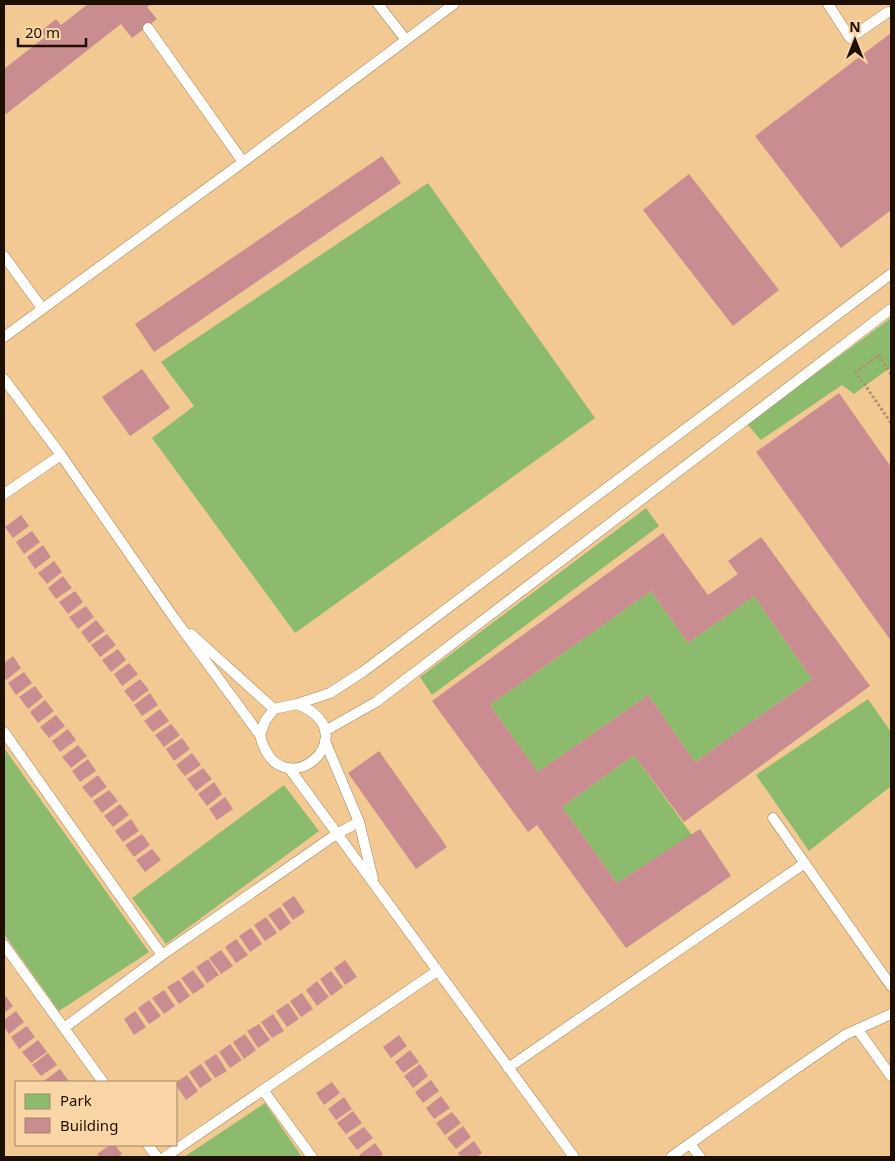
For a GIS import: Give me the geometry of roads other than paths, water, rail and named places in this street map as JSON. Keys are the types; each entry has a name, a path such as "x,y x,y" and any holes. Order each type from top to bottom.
{"lane":[{"path":"378,4 406,40"},
{"path":"4,337 454,4"},
{"path":"828,4 850,38 887,9"},
{"path":"148,28 243,162"},
{"path":"4,256 42,308"},
{"path":"260,736 265,721 274,709 297,704 330,693 364,671 891,274"},
{"path":"4,379 61,454 174,618 260,736 268,756 279,765 289,768 302,768 313,762 322,753 325,736 376,702 891,309"},
{"path":"4,494 61,454"},
{"path":"174,618 274,709"},
{"path":"297,704 310,709 319,717 359,822 375,886"},
{"path":"4,732 162,955"},
{"path":"289,768 574,1157"},
{"path":"773,818 891,986"},
{"path":"64,1028 162,955 338,833 359,822"},
{"path":"508,1068 805,863"},
{"path":"4,945 102,1081"},
{"path":"165,1157 437,971"},
{"path":"671,1157 845,1035 891,1014"},
{"path":"858,1030 891,1076"},
{"path":"263,1090 312,1157"},
{"path":"690,1144 700,1157"},
{"path":"149,1146 157,1157"}]}
